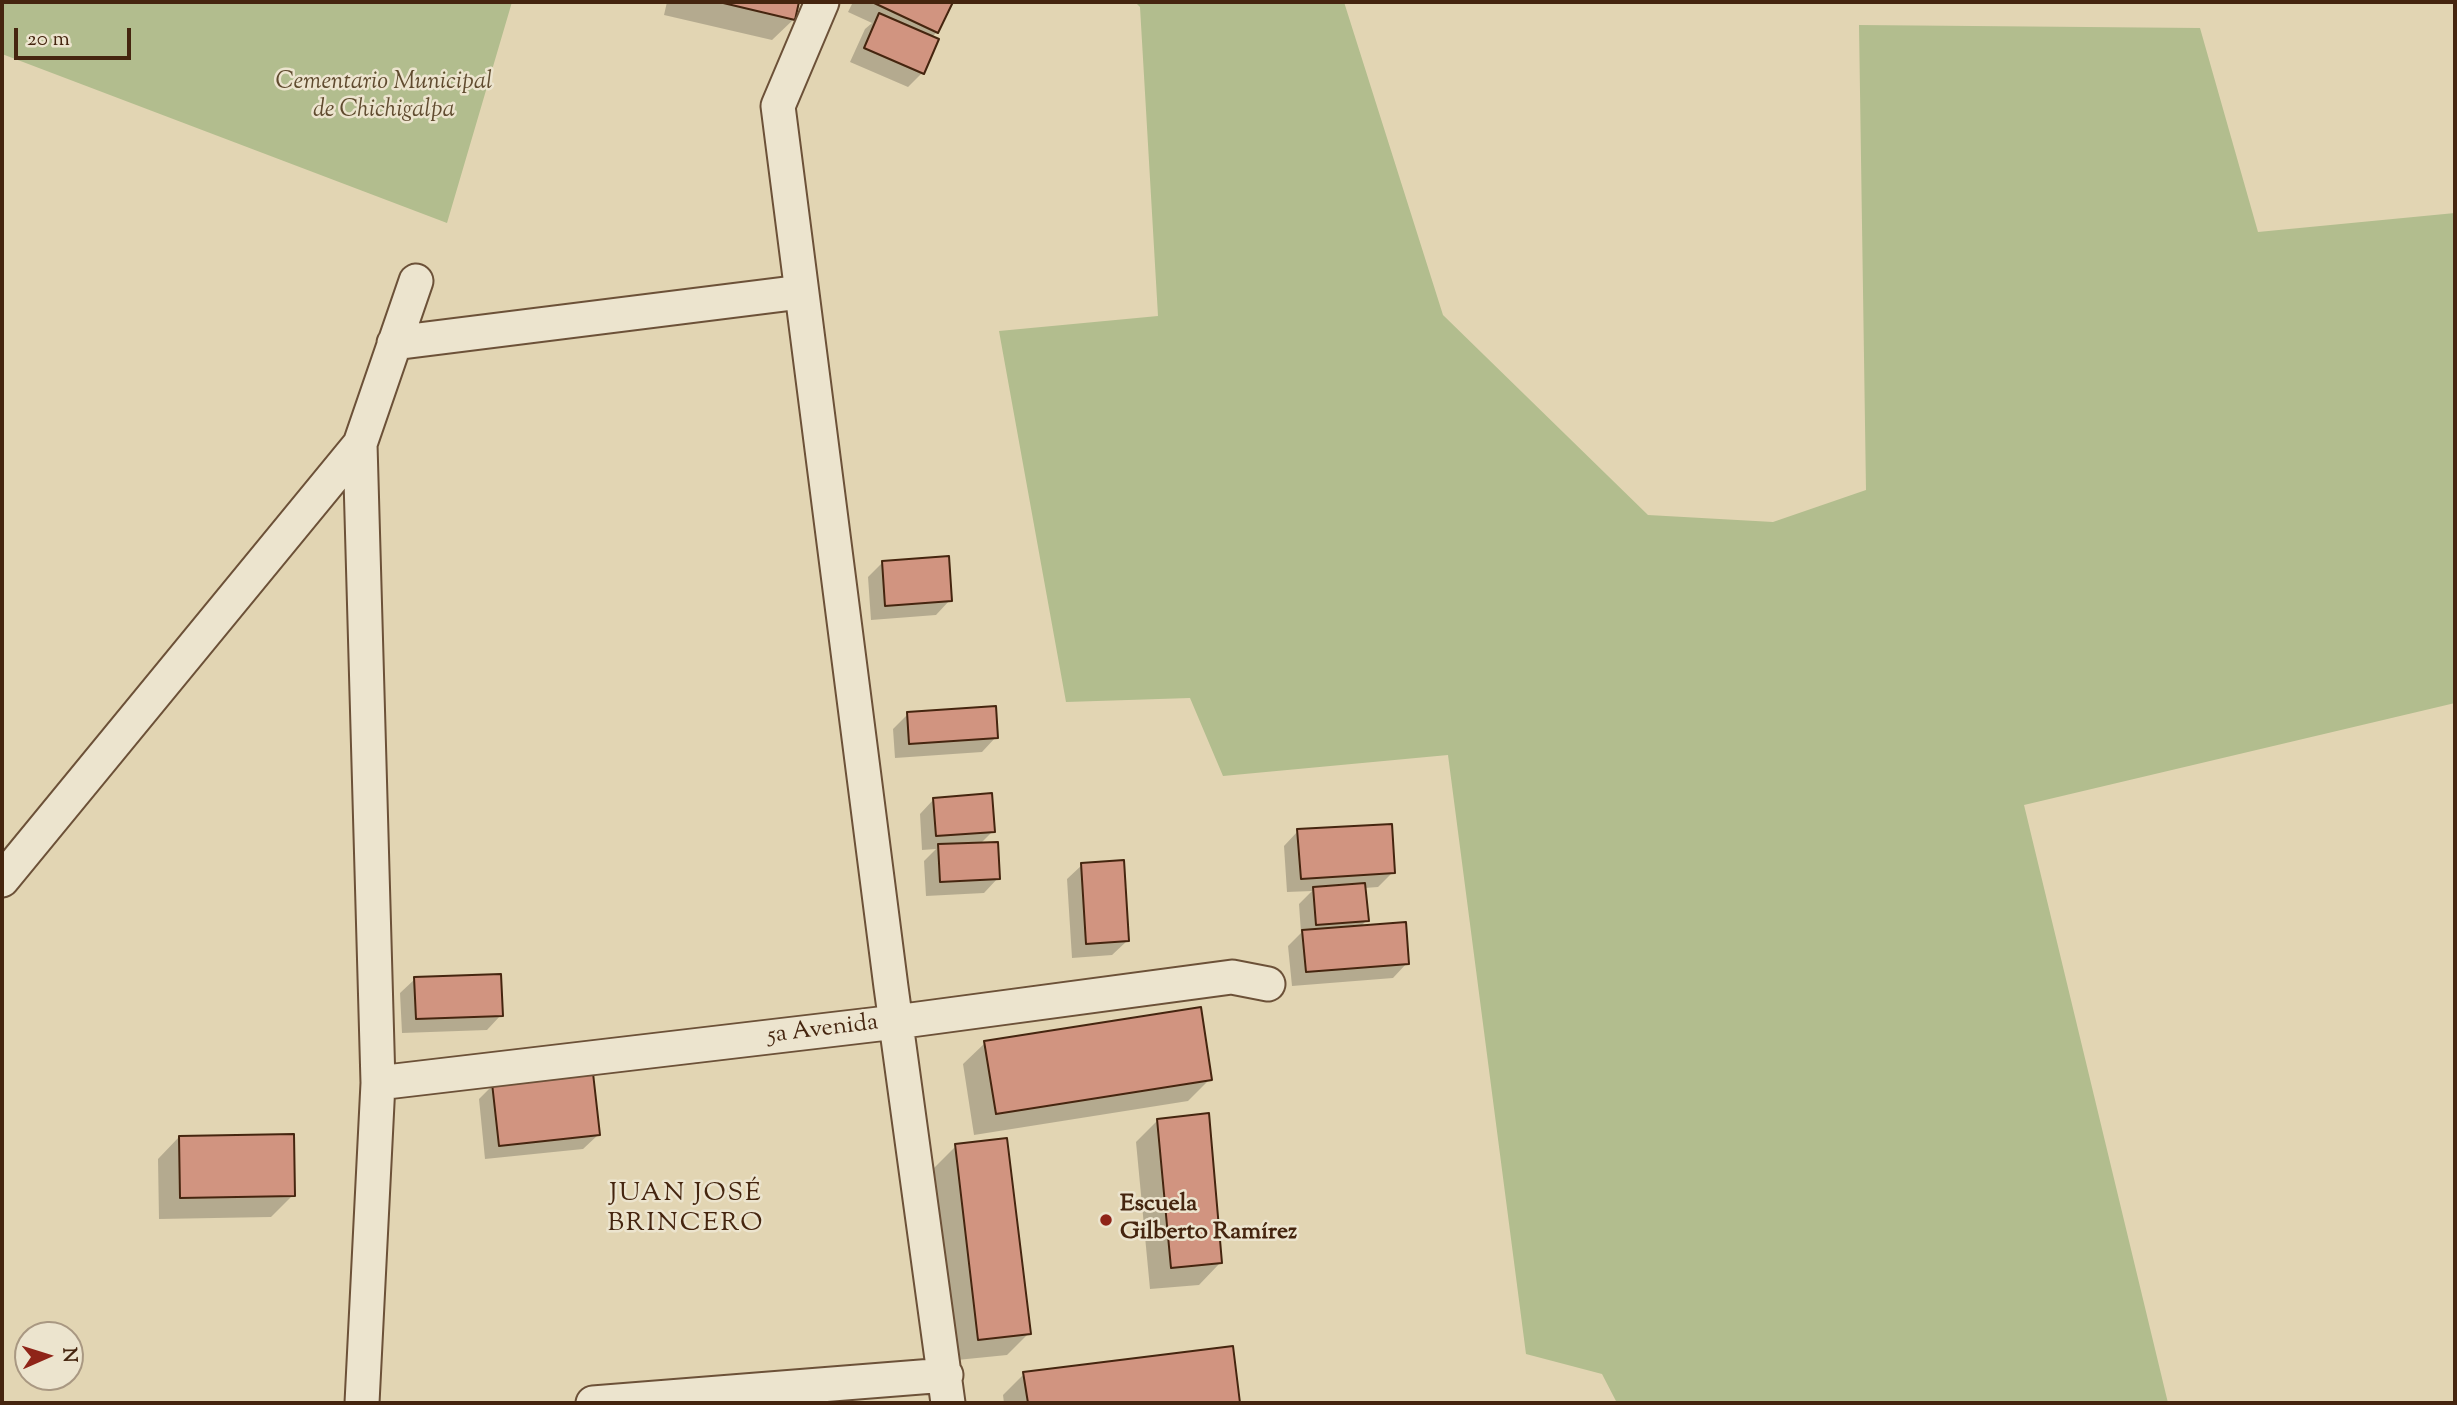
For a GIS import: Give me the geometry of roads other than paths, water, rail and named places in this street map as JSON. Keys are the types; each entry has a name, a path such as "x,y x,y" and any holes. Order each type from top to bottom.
{"street":[{"path":"593,1403 947,1389 896,1022 778,106 822,2"},
{"path":"362,1403 378,1083 360,444 416,281"},
{"path":"394,343 801,292"},
{"path":"2,880 360,444"},
{"name":"5a Avenida","path":"378,1083 896,1022 1232,977 1268,984"}],"place":[{"name":"Escuela Gilberto Ramírez","path":"1106,1220"}],"district":[{"name":"JUAN JOSÉ BRINCERO","path":"686,1211"}],"park label":[{"name":"Cementario Municipal de Chichigalpa","path":"384,98"}]}
